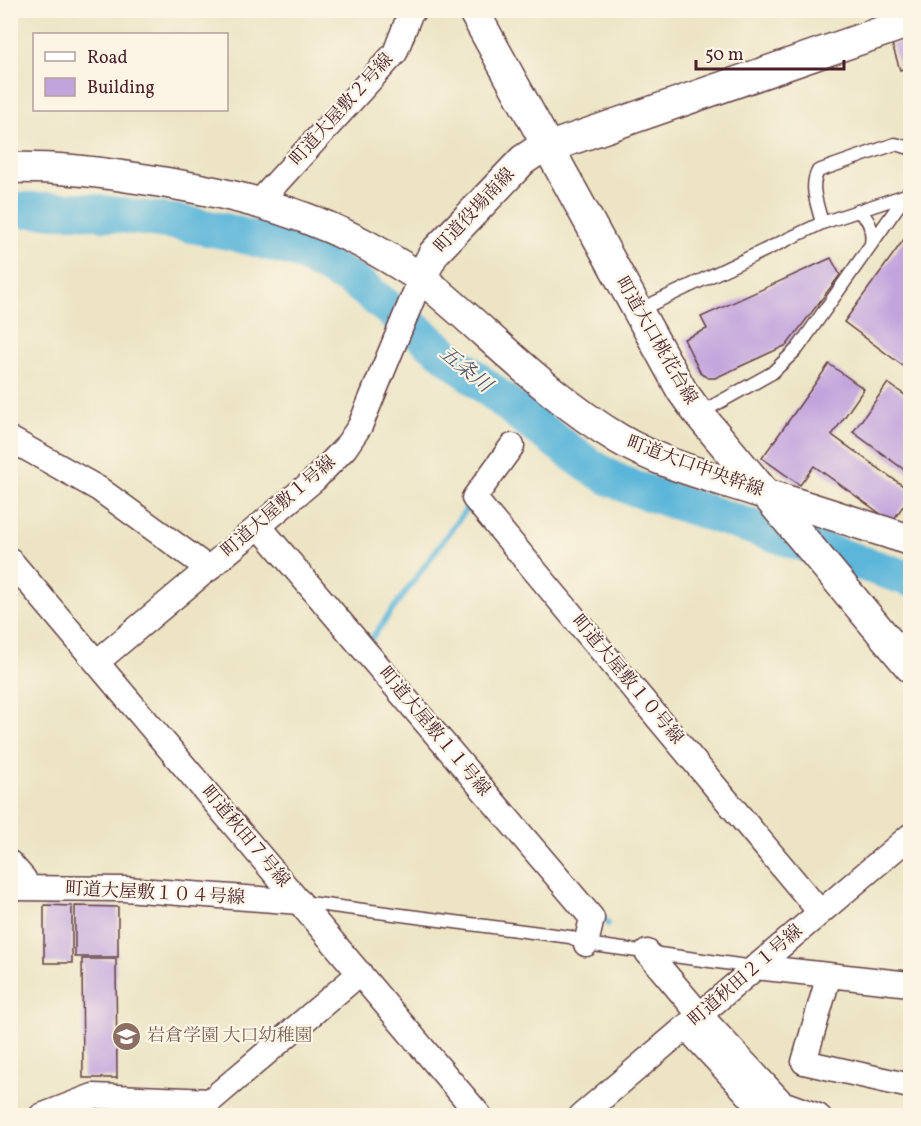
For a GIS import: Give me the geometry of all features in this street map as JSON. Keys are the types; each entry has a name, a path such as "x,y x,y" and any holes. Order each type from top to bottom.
{"street":[{"name":"町道大屋敷２号線","path":"258,203 395,53 410,14 414,10"},
{"name":"町道大口桃花台線","path":"473,10 667,366 699,413 910,667"},
{"name":"町道役場南線","path":"421,278 434,253 529,156 548,147 910,22"},
{"path":"10,168 88,171 152,180 258,203 297,215 353,238 421,278"},
{"name":"町道大屋敷１号線","path":"97,662 314,480 345,448 360,426 421,278"},
{"name":"町道大口中央幹線","path":"421,278 448,299 529,372 619,439 662,459 775,503 910,540"},
{"path":"10,439 99,489 209,569"},
{"name":"町道大屋敷１０号線","path":"512,446 474,498 820,912"},
{"name":"町道大屋敷１１号線","path":"259,526 592,918 586,944"},
{"name":"町道秋田７号線","path":"10,560 480,1116"},
{"name":"町道秋田２１号線","path":"581,1116 910,836"},
{"path":"10,863 24,879 17,888"},
{"name":"町道大屋敷１０４号線","path":"17,888 125,889 300,902"},
{"path":"647,952 693,1021 768,1116"},
{"path":"755,967 910,984"},
{"path":"41,1116 93,1096 211,1108 360,973"},
{"path":"830,975 804,1062 910,1086"},
{"path":"693,1021 782,1103 818,1116"}],"lane":[{"path":"822,223 814,195 815,176 819,171 895,144 910,148"},
{"path":"637,311 822,223 908,192"},
{"path":"699,413 772,374 786,361 798,348 908,192"},
{"path":"856,212 862,214 869,222 871,244"},
{"path":"300,902 570,937 586,944 755,967"}],"building":[{"path":"910,38 910,80 906,68 900,70 892,44"},
{"path":"910,231 910,371 844,322"},
{"path":"831,258 840,275 787,345 715,378 708,378 701,374 684,339 707,329 701,317"},
{"path":"829,364 864,389 832,435 910,491 910,496 892,522 814,466 800,485 762,458"},
{"path":"888,383 910,399 910,474 853,432"},
{"path":"44,905 72,906 72,963 44,963"},
{"path":"75,906 118,907 118,957 75,957"},
{"path":"82,959 116,959 117,1078 83,1078"}],"waterway":[{"name":"五条川","path":"10,210 80,210 181,223 229,232 299,251 357,283 530,422 610,478 633,488 910,579"},
{"path":"371,644 369,642 470,504"},
{"path":"599,913 608,924"}],"place":[{"name":"岩倉学園 大口幼稚園","path":"126,1036"}]}
